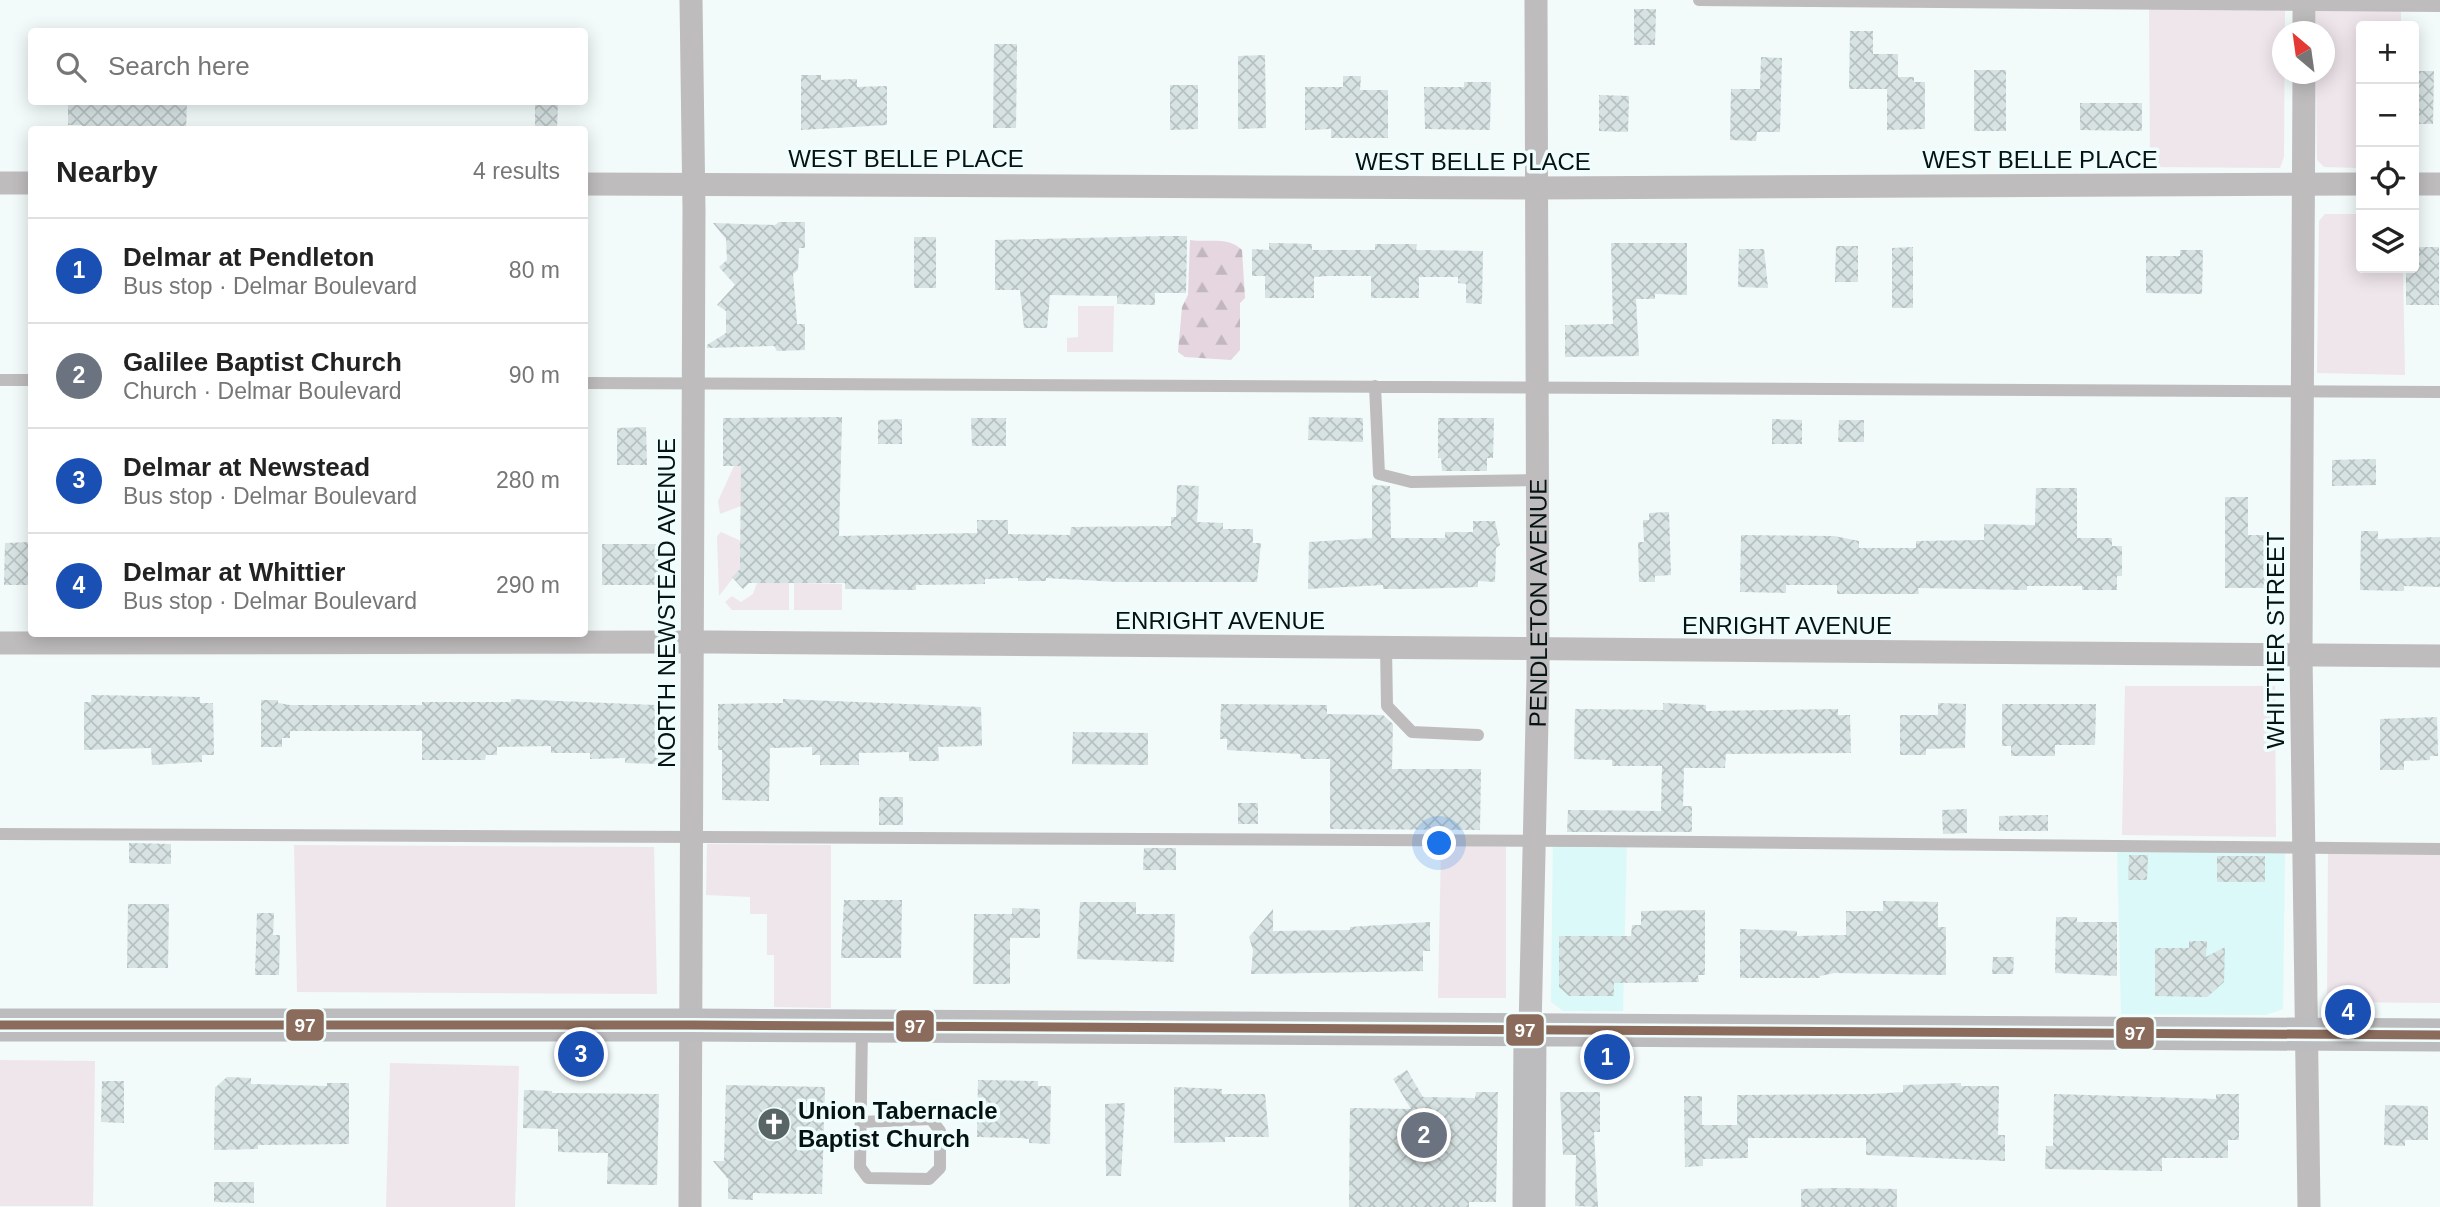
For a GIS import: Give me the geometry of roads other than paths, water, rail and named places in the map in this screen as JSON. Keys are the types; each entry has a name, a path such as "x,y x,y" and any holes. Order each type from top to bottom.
{"main road":[{"path":"0,1025 691,1025 2440,1035"},
{"name":"PENDLETON AVENUE","path":"1529,1207 1530,1030"}],"street":[{"name":"NORTH NEWSTEAD AVENUE","path":"690,1207 694,184 691,0"},
{"name":"PENDLETON AVENUE","path":"1530,1030 1538,649 1536,0"},
{"path":"2304,2 2304,21"},
{"name":"WHITTIER STREET","path":"2304,84 2301,655 2309,1034 2309,1207"},
{"path":"0,183 28,183"},
{"name":"WEST BELLE PLACE","path":"588,184 1537,188 2356,184"},
{"path":"2419,184 2440,184"},
{"name":"ENRIGHT AVENUE","path":"0,643 692,642 2440,656"}],"lane":[{"path":"1699,0 2304,2 2440,6"},
{"path":"0,380 28,380"},
{"path":"588,383 2440,392"},
{"path":"1375,386 1379,474 1410,482 1538,480"},
{"path":"1386,648 1387,706 1412,733 1478,735"},
{"path":"0,834 1533,841 2440,849"},
{"path":"861,1122 931,1119 940,1131 940,1168 929,1179 868,1178 860,1167 862,1026"}],"place":[{"name":"Delmar at Whittier","path":"2348,1012"},
{"name":"Delmar at Newstead","path":"581,1054"},
{"name":"Delmar at Pendleton","path":"1607,1057"},
{"name":"Union Tabernacle Baptist Church","path":"774,1124"},
{"name":"Galilee Baptist Church","path":"1424,1135"}]}
